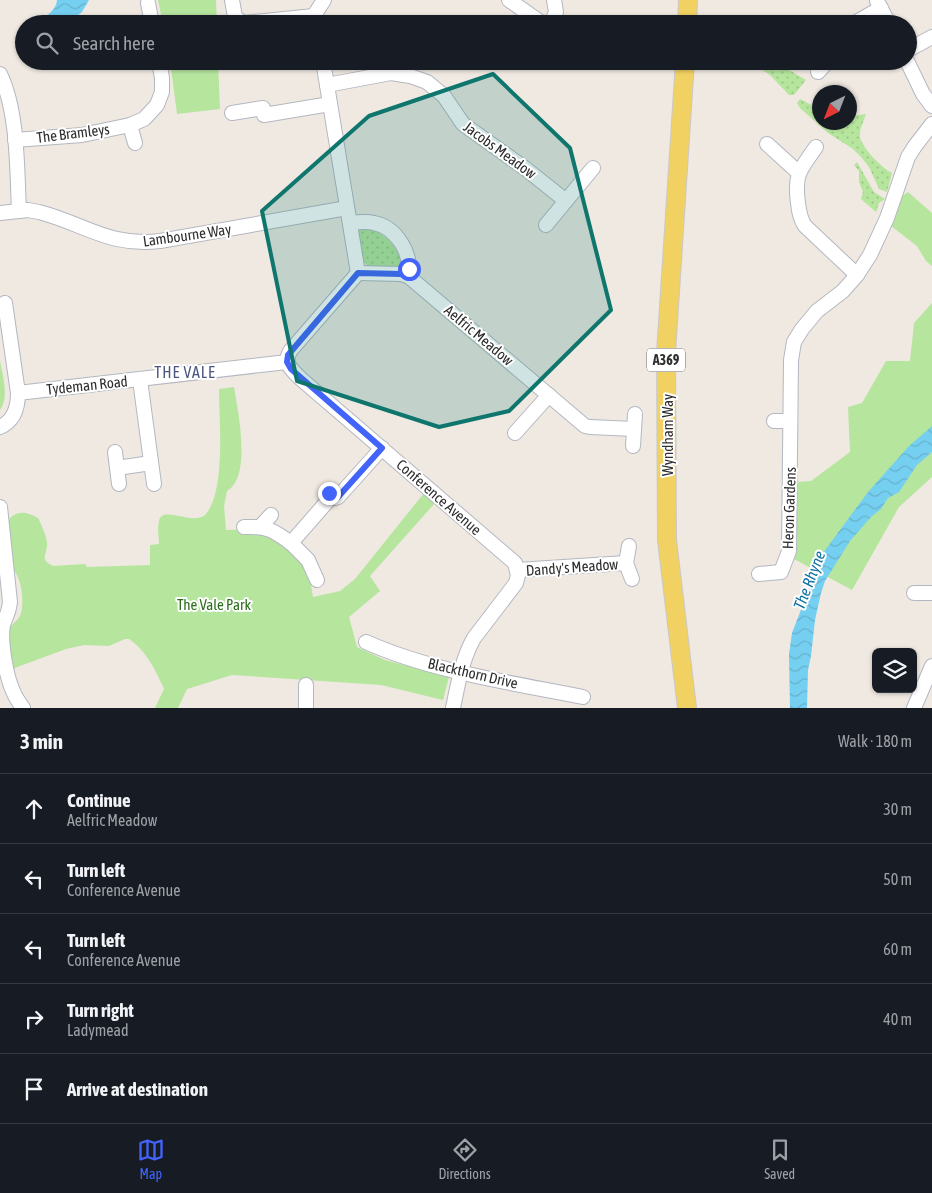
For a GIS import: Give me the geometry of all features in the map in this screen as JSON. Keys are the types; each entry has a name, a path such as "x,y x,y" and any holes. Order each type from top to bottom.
{"main road":[{"path":"687,15 688,0"},
{"name":"Wyndham Way","path":"684,70 666,352 667,540 687,708"},
{"name":"Wyndham Way","path":"682,658 697,708"}],"street":[{"path":"232,0 235,15"},
{"path":"317,15 324,0"},
{"path":"509,0 530,15"},
{"path":"554,0 555,15"},
{"path":"148,3 150,15"},
{"path":"865,15 879,4"},
{"path":"917,45 932,37"},
{"name":"The Bramleys","path":"15,140 82,135 130,125 144,119 157,105 162,92 160,70"},
{"path":"324,70 358,273"},
{"path":"912,70 932,106"},
{"name":"Jacobs Meadow","path":"327,85 391,73 410,76 427,82 444,96 463,124 526,168 566,201"},
{"name":"The Bramleys","path":"0,74 6,89 15,140 19,211"},
{"path":"232,113 262,108 264,115 330,104"},
{"name":"Heron Gardens","path":"759,574 781,572 789,551 791,360 794,342 817,311 843,290 857,275 870,255 878,240 908,158 932,124"},
{"name":"The Bramleys","path":"130,125 135,144"},
{"path":"767,144 799,172"},
{"path":"816,147 799,172 796,181 796,192 802,221 857,275"},
{"path":"546,225 593,168"},
{"name":"Lambourne Way","path":"0,213 33,211 110,238 140,242 160,241 347,208"},
{"path":"350,223 376,223 393,233 399,239 408,259 408,276 401,274 358,273"},
{"path":"287,362 291,350 358,273"},
{"name":"Aelfric Meadow","path":"408,276 587,426 634,422 633,446"},
{"path":"0,427 13,416 18,393 5,303"},
{"name":"Tydeman Road","path":"18,393 287,362"},
{"name":"Conference Avenue","path":"287,362 301,379 514,561 517,570"},
{"path":"140,380 154,484"},
{"path":"515,433 549,395"},
{"path":"774,421 790,420"},
{"path":"292,543 331,495 335,498 338,497 382,448"},
{"path":"114,452 119,484"},
{"path":"117,468 151,463"},
{"path":"0,507 10,602 9,614 4,623 2,633 5,662 4,675 23,708"},
{"path":"261,526 271,514"},
{"path":"244,527 261,526 277,533 292,543 311,564 317,580"},
{"name":"Dandy's Meadow","path":"629,546 626,563 632,579"},
{"name":"Dandy's Meadow","path":"517,570 626,563"},
{"path":"452,708 465,657 474,638 516,583 517,570"},
{"name":"Blackthorn Drive","path":"366,642 392,653 461,672 583,697"},
{"path":"914,708 932,666"},
{"path":"306,685 306,708"}],"highlighted area":[{"path":"493,74 570,148 611,310 509,411 439,427 297,381 262,211 369,116"}],"green space":[{"path":"158,0 216,0 217,15 161,15"},
{"path":"171,70 218,70 220,109 177,114"},
{"path":"762,70 789,70 806,80 794,95 789,95 770,75"},
{"path":"800,99 812,105 812,119 800,108 797,103"},
{"path":"866,114 860,137 873,158 892,173 887,192 879,189 869,167 853,149 825,130 857,130 857,115"},
{"path":"857,162 874,192 885,199 879,203 876,212 861,199 863,192 859,182 859,171 854,165"},
{"path":"908,192 932,213 932,266 926,261 917,246 891,226 901,197"},
{"path":"369,229 381,234 392,243 399,255 403,268 369,266 363,262 358,232"},
{"path":"932,303 932,477 899,507 852,590 794,559 795,482 811,481 850,452 848,407 862,403 886,361 910,361 914,323"},
{"path":"0,360 5,392 3,405 0,410"},
{"name":"The Vale Park","path":"234,387 240,427 241,458 235,483 227,491 224,506 226,530 256,529 291,548 309,574 313,597 340,591 355,579 424,493 435,503 370,576 380,591 349,617 357,647 385,660 449,677 443,700 381,685 232,675 187,689 178,708 155,708 164,689 154,668 141,649 129,639 109,646 84,645 66,649 12,669 8,654 9,628 22,611 22,590 18,577 11,568 7,522 10,518 17,514 25,513 38,518 47,543 45,559 53,566 85,564 87,567 150,565 150,545 159,544 158,527 161,516 201,517 206,514 212,503 219,472 219,389"}],"water":[{"path":"57,0 89,0 78,15 48,15"},
{"path":"932,426 932,452 917,465 899,492 888,498 881,509 871,517 850,541 825,581 815,620 808,670 807,708 790,708 789,654 792,633 823,553 868,492 909,446"}],"district":[{"name":"THE VALE","path":"185,372"}],"route":[{"path":"329,493 337,498 382,448 301,379 287,362 288,355 358,273 401,274 408,276 409,269"}],"water label":[{"name":"The Rhyne","path":"809,580"}]}
